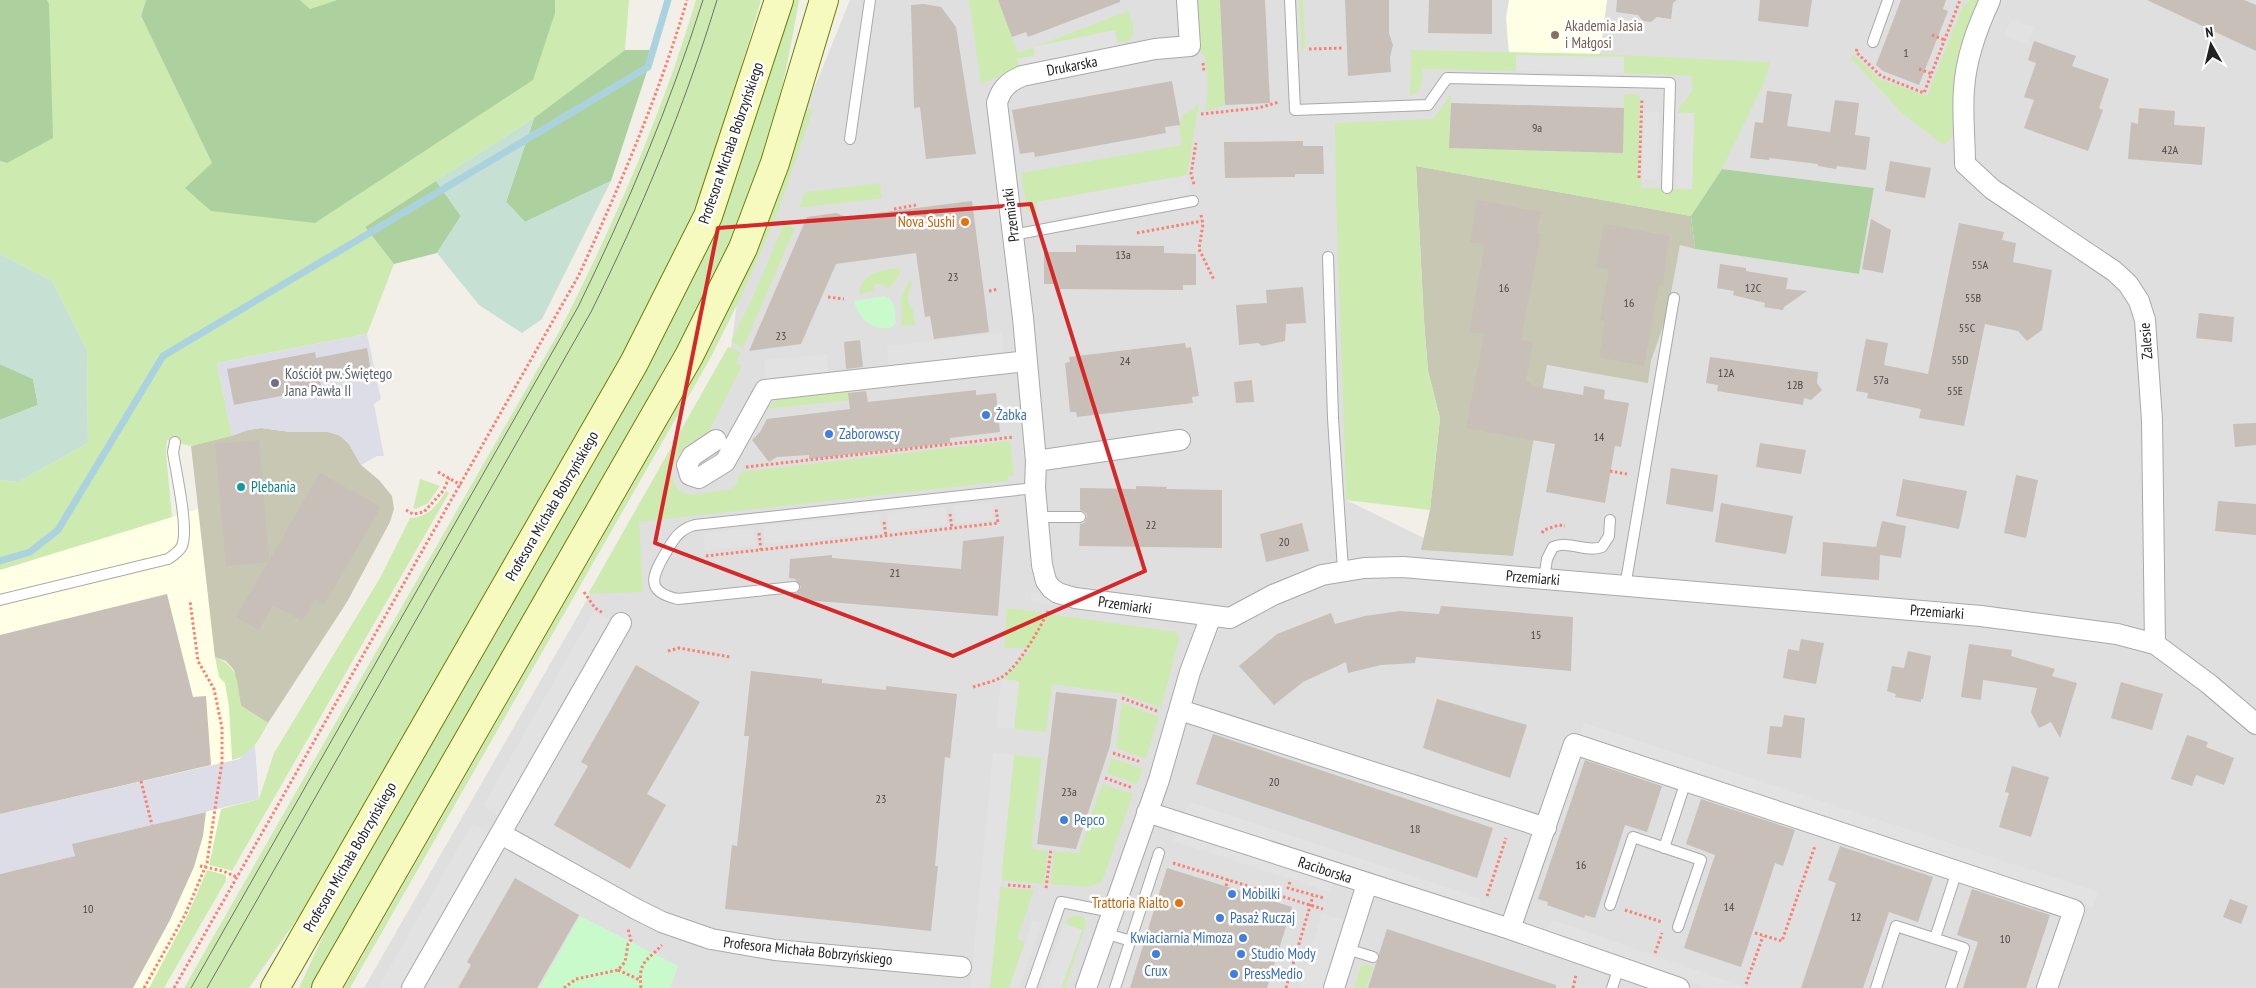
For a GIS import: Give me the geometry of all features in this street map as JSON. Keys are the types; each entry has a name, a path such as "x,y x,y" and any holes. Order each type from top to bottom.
{"main road":[{"name":"Profesora Michała Bobrzyńskiego","path":"275,988 634,364 708,216 779,0"},
{"path":"326,988 689,356 742,248 772,172 824,0"}],"street":[{"name":"Drukarska","path":"1007,178 996,113 997,103 1003,88 1014,79 1022,76 1155,50 1190,46 1187,0"},
{"name":"Zalesie","path":"1990,0 1975,34 1966,70 1964,106 1965,164 1992,189 2114,271 2128,284 2139,301 2145,320 2152,420 2155,644"},
{"name":"Przemiarki","path":"1007,178 1027,361 1036,461 1035,488 1044,573 1046,581 1058,593 1075,598 1230,618 1298,585 1343,570 1403,567 1981,616 2117,634 2155,644"},
{"path":"716,440 692,456 687,465 690,475 698,478 725,462 765,390 1027,361"},
{"path":"1036,461 1180,440"},
{"path":"1086,988 1104,932 1159,780 1172,712 1212,616"},
{"path":"412,988 621,623"},
{"path":"2155,644 2209,684 2256,724"},
{"path":"1172,712 1546,828"},
{"path":"1510,929 1574,744 2074,910 2047,988"},
{"name":"Raciborska","path":"1147,812 1510,929 1679,988"},
{"name":"Profesora Michała Bobrzyńskiego","path":"501,834 636,909 662,922 711,939 775,950 961,967"},
{"path":"1334,988 1368,884"}],"lane":[{"path":"850,139 870,0"},
{"path":"1290,0 1295,110 1428,105 1447,78 1670,83 1667,188"},
{"path":"1873,42 1888,0"},
{"path":"1014,236 1194,197"},
{"path":"1328,258 1333,418 1343,570"},
{"path":"1625,587 1674,298"},
{"path":"0,600 168,559 177,553 182,544 184,530 173,452 175,442"},
{"path":"794,587 684,600 671,598 661,593 656,589 654,579 657,568 676,536 687,527 1035,488"},
{"path":"1038,516 1080,517"},
{"path":"1544,580 1547,559 1553,547 1564,544 1590,549 1602,547 1609,536 1610,520"},
{"path":"1664,848 1686,781"},
{"path":"1610,905 1633,837 1701,860 1678,927"},
{"path":"1115,988 1159,853"},
{"path":"1935,938 1957,871"},
{"path":"1031,988 1061,902 1112,912"},
{"path":"1876,988 1896,926 1964,948 1951,988"},
{"path":"1104,932 1131,941"},
{"path":"1347,949 1373,957"},
{"path":"1612,988 1619,967"}],"path":[{"path":"174,988 461,485 578,275 626,171 655,98 687,0"},
{"path":"1856,50 1881,76 1924,93 1960,0"},
{"path":"1932,35 1945,40"},
{"path":"1307,39 1308,49 1344,48"},
{"path":"1919,69 1932,74"},
{"path":"1640,178 1642,92"},
{"path":"1201,114 1258,108 1295,98"},
{"path":"1194,197 1191,174 1196,143"},
{"path":"894,208 916,205"},
{"path":"1200,212 1202,221 1199,249 1214,280"},
{"path":"1137,232 1202,221"},
{"path":"989,291 998,290"},
{"path":"828,297 844,299"},
{"path":"741,468 1014,437"},
{"path":"1610,471 1628,475"},
{"path":"438,472 461,485"},
{"path":"406,510 413,514 424,512 443,491 449,478"},
{"path":"706,556 998,523 996,502"},
{"path":"1540,536 1544,530 1559,525 1574,527"},
{"path":"584,591 595,608 621,623"},
{"path":"144,988 186,915 205,867 212,840 222,762 222,728 214,688 198,661 190,601"},
{"path":"973,687 1002,678 1023,655 1042,624 1049,608"},
{"path":"668,651 679,648 730,657"},
{"path":"1122,698 1172,712"},
{"path":"1113,753 1149,765"},
{"path":"1105,778 1140,790"},
{"path":"141,781 152,825"},
{"path":"1487,896 1508,831"},
{"path":"1755,933 1782,941 1815,845"},
{"path":"1046,888 1051,848"},
{"path":"1174,863 1323,909"},
{"path":"200,866 224,870 237,878"},
{"path":"1226,886 1228,879"},
{"path":"1290,882 1288,888 1324,898"},
{"path":"1008,885 1033,887"},
{"path":"1286,988 1313,896"},
{"path":"1610,905 1678,927"},
{"path":"1655,954 1664,926"},
{"path":"1746,984 1762,936"},
{"path":"618,970 625,962 628,944 631,940"},
{"path":"642,988 640,980 644,961 655,952"},
{"path":"564,988 576,979 618,970 640,980"},
{"path":"1568,973 1577,976 1573,988"}],"highlighted area":[{"path":"1031,204 1145,571 953,656 655,543 718,228"}],"shaded area":[{"path":"850,0 2256,0 2256,988 364,988 731,349 739,287 768,219 809,101","holes":["1416,166 1691,216 1722,169 1874,188 1859,274 1695,249 1680,244 1667,315 1651,361 1648,382 1547,365 1513,556 1422,550 1424,538 1346,500 1344,399"]},
{"name":"Akademia Jasia i Małgosi","path":"1509,0 1607,0 1600,54 1509,53 1506,18"},
{"path":"2011,19 2034,27 2028,44 2004,35"},
{"path":"1115,30 1118,47 1019,67 1017,59 1035,55 1033,47"},
{"path":"1516,55 1624,57 1624,73 1516,71"},
{"path":"1644,112 1659,112 1657,180 1642,179"},
{"path":"1678,113 1694,113 1692,189 1676,189"},
{"path":"534,118 506,202 525,222 611,181 542,319 522,333 479,305 437,253 461,216 436,181"},
{"path":"1416,166 1691,216 1695,249 1680,245 1667,315 1651,361 1648,383 1547,365 1513,556 1421,550 1430,510 1440,418 1428,371"},
{"path":"1187,175 1191,194 1040,221 1037,202"},
{"path":"0,254 52,281 87,350 88,443 18,482 0,480 0,420 38,405 33,379 0,364"},
{"path":"1002,333 1004,354 889,366 887,346"},
{"path":"367,334 381,399 374,404 384,456 377,456 361,465 349,444 339,435 328,432 291,432 261,428 248,430 232,436 217,363","holes":["314,352 321,388 234,405 228,369"]},
{"path":"827,354 828,373 766,380 764,360"},
{"path":"261,428 291,432 328,432 339,435 349,444 361,465 379,480 392,496 394,509 390,522 347,602 268,723 241,706 234,670 226,661 215,657 191,446"},
{"path":"991,502 993,520 956,523 954,506"},
{"path":"945,507 947,525 889,531 887,513"},
{"path":"198,509 215,657 241,706 268,723 255,745 261,821 164,988 0,988 0,570"},
{"path":"879,514 881,532 765,544 763,526"},
{"path":"754,528 756,545 705,551 703,533"},
{"path":"1030,592 1146,608 1145,618 1032,602"},
{"path":"594,611 609,620 498,815 483,806"},
{"path":"1001,679 1019,681 1014,729 996,727"},
{"path":"1584,723 2098,892 2093,907 1579,739"},
{"path":"255,745 259,799 73,844 75,856 0,874 0,814 239,759"},
{"path":"993,753 1014,755 990,988 970,988"},
{"path":"1192,803 1480,898 1481,911 1184,812"},
{"path":"472,824 488,833 400,988 378,988"},
{"path":"1175,833 1333,884 1330,892 1173,841"},
{"path":"1322,914 1343,920 1322,988 1299,988"},
{"path":"1033,920 1042,923 1019,988 1009,988"},
{"path":"1552,920 1748,988 1707,988 1548,932"},
{"path":"1064,923 1082,930 1061,988 1042,988"}],"green space":[{"path":"0,0 47,0 49,4 53,138 7,163 0,161"},
{"path":"47,0 146,0 141,16 212,163 186,188 555,13 555,0 629,0 625,50 534,118 365,227 394,264 367,334 217,363 232,436 191,446 167,440 166,454 172,517 0,570 0,480 18,482 88,443 87,350 52,281 0,254 0,161 7,163 49,4"},
{"path":"146,0 300,0 310,9 337,0 555,0 555,13 533,80 315,223 211,211 185,188 212,163 141,16"},
{"path":"300,0 337,0 310,9"},
{"path":"696,0 761,0 712,165 682,238 631,339 309,902 249,988 184,988 560,330 636,168 683,43"},
{"path":"791,0 799,0 784,80 768,140 755,180 738,221 692,320 312,988 299,988 337,906 651,358 690,285 726,203 750,136"},
{"path":"969,0 998,0 1018,53 1128,11 1133,24 1133,35 1126,44 1125,41 1117,42 1115,30 1034,47 1035,55 1019,67 981,84"},
{"path":"1195,0 1220,0 1225,105 1205,111 1208,88 1205,56 1198,50"},
{"path":"1299,0 1303,0 1305,46 1302,54"},
{"path":"1970,0 1981,0 1959,55 1954,85 1953,134 1951,139 1943,145 1902,113 1851,59 1853,54 1879,79 1927,96 1962,8"},
{"path":"625,50 654,50 611,181 525,222 506,202 534,118"},
{"path":"1411,50 1600,54 1770,62 1763,85 1722,169 1691,216 1416,166 1428,371 1440,418 1430,510 1346,500 1335,123 1433,119 1451,94 1449,148 1622,153 1624,94 1640,94 1638,179 1642,179 1641,188 1692,189 1694,114 1678,113 1679,108 1692,91 1692,76 1624,73 1624,58 1516,55 1516,71 1422,69 1420,89 1410,96"},
{"path":"1199,103 1187,175 1037,202 1036,216 1027,210 1021,173 1182,145 1179,127 1183,114 1191,111"},
{"path":"808,109 813,110 776,217 742,295 711,357 350,988 344,988 704,360 761,236 786,174"},
{"path":"1722,169 1874,188 1859,274 1695,249 1691,216"},
{"path":"436,181 461,216 437,253 394,264 365,227"},
{"path":"880,183 882,198 799,208 805,192"},
{"path":"784,223 795,228 743,348 731,341 753,297"},
{"path":"899,268 901,271 891,286 885,289 883,284 876,284 874,287 875,291 859,294 863,281 868,277 880,271"},
{"path":"910,280 912,283 907,299 913,310 915,325 902,326 901,297"},
{"path":"884,296 891,300 894,306 896,323 891,328 878,327 867,322 859,313 854,301"},
{"path":"728,347 741,352 736,363 742,366 707,435 687,445 677,456 671,475 676,487 681,492 691,495 730,489 736,485 741,472 1010,441 1014,475 1007,477 1008,481 639,522 643,592 588,594"},
{"path":"0,364 33,379 38,405 0,420"},
{"path":"850,391 851,400 765,409 778,399"},
{"path":"420,479 440,486 428,503 416,509 413,508"},
{"path":"446,491 449,493 232,871 209,865 221,809 259,799 274,753 380,578 410,518 432,510"},
{"path":"1007,608 1177,632 1179,639 1161,708 1124,694 1052,684 1046,732 1014,729 1019,681 1003,679 1032,648 1004,648"},
{"path":"215,657 223,661 233,671 238,683 241,706 268,723 250,751 232,760 229,707 225,683 219,677"},
{"path":"1122,703 1159,717 1146,759 1116,748"},
{"path":"1014,755 1042,758 1032,843 1033,849 1048,851 1044,884 1000,880"},
{"path":"1111,758 1143,769 1137,784 1107,773"},
{"path":"1102,784 1133,794 1102,882 1088,887 1050,884 1054,851 1079,853"},
{"path":"207,870 226,875 226,881 164,988 149,988 187,916"},
{"path":"999,887 1034,890 1017,939 1025,942 1009,988 990,988"},
{"path":"1078,915 1085,918 1086,924 1065,988 1061,988 1082,930 1064,923 1070,917"},
{"path":"580,916 678,966 670,988 539,988"},
{"path":"1362,963 1373,967 1366,988 1354,988"}],"building":[{"path":"998,0 1120,0 1120,2 1028,37 1026,32 1012,37"},
{"path":"1220,0 1265,0 1270,103 1225,105"},
{"path":"1345,0 1389,0 1389,33 1393,45 1390,57 1391,72 1348,76"},
{"path":"1429,0 1492,0 1492,34 1428,33"},
{"path":"1617,0 1677,0 1673,3 1671,19 1657,17 1651,22 1643,21 1638,15 1616,12"},
{"path":"1760,0 1812,0 1808,27 1758,21"},
{"path":"1901,0 1946,0 1943,9 1948,11 1919,85 1883,71 1876,65"},
{"path":"2147,0 2244,0 2256,5 2256,51"},
{"path":"924,4 941,7 956,27 976,154 926,159 920,107 914,108 911,5"},
{"path":"2034,41 2076,56 2072,66 2109,79 2099,108 2103,110 2088,151 2024,128 2034,100 2024,97 2036,63 2028,60"},
{"path":"1172,81 1180,125 1165,127 1166,133 1035,157 1034,152 1020,154 1012,110"},
{"path":"1767,91 1792,94 1787,126 1830,132 1835,100 1859,103 1855,135 1870,137 1866,170 1837,166 1836,169 1818,166 1818,164 1770,158 1769,160 1750,158 1755,122 1763,123"},
{"path":"1451,103 1624,108 1623,153 1449,148"},
{"path":"2139,108 2175,111 2174,125 2205,127 2202,165 2128,159 2131,122 2138,124"},
{"path":"1303,141 1303,146 1323,146 1324,174 1295,174 1295,177 1225,178 1224,142"},
{"path":"1890,161 1931,168 1925,198 1885,191"},
{"path":"1477,200 1541,212 1537,233 1541,234 1521,340 1533,342 1526,381 1531,382 1531,386 1583,395 1584,386 1605,390 1604,399 1629,403 1621,447 1615,446 1605,503 1546,492 1555,444 1466,428 1484,334 1469,332 1485,244 1470,242"},
{"path":"972,201 989,332 934,339 930,316 925,317 916,253 836,264 801,344 749,351 807,217 836,213 846,217"},
{"path":"1871,219 1891,230 1883,273 1862,269"},
{"path":"1959,223 2004,232 2002,240 2016,243 2013,262 2052,270 2042,330 2027,341 2018,331 1985,324 1964,426 1919,418 1921,409 1867,398 1868,393 1856,391 1866,339 1888,343 1884,365 1928,374"},
{"path":"1604,224 1669,236 1663,285 1659,285 1644,366 1599,357 1605,321 1600,320 1609,269 1596,267"},
{"path":"1076,245 1164,246 1164,253 1196,254 1196,285 1183,285 1183,290 1057,289 1057,284 1044,284 1044,252 1076,252"},
{"path":"1720,264 1746,268 1746,271 1788,278 1786,289 1807,291 1784,307 1783,310 1764,307 1765,303 1733,295 1734,291 1717,288"},
{"path":"1303,287 1306,323 1286,324 1285,341 1262,346 1258,343 1239,345 1236,305 1267,303 1266,290"},
{"path":"2199,313 2234,317 2232,342 2196,338"},
{"path":"860,340 863,367 846,369 844,342"},
{"path":"1185,343 1186,348 1191,347 1199,396 1192,397 1193,403 1077,417 1076,412 1070,412 1065,363 1070,362 1069,357"},
{"name":"Kościół pw. Świętego Jana Pawła II","path":"367,348 371,371 320,381 322,388 234,405 227,369 315,352 316,358"},
{"path":"1710,357 1818,372 1817,383 1822,390 1811,400 1804,398 1803,405 1717,391 1718,385 1706,383"},
{"path":"1252,380 1254,402 1236,403 1234,382"},
{"path":"976,390 976,395 996,393 1000,432 950,438 950,443 809,459 809,455 777,457 769,462 752,440 760,432 767,419 850,409 848,393 866,391 868,402"},
{"path":"2256,423 2256,445 2235,447 2233,424"},
{"path":"259,440 269,561 320,473 381,507 324,605 315,600 302,621 273,605 259,630 236,617 268,562 226,566 215,444"},
{"path":"1760,443 1806,450 1801,474 1756,467"},
{"path":"1671,468 1718,475 1713,512 1666,504"},
{"path":"2016,475 2038,480 2026,538 2004,533"},
{"path":"1903,479 1967,491 1959,529 1896,516"},
{"path":"1136,486 1167,487 1166,489 1222,490 1222,548 1079,546 1080,524 1084,523 1087,517 1086,513 1080,510 1080,488 1136,489"},
{"path":"2218,501 2256,504 2256,535 2215,531"},
{"path":"1721,503 1793,516 1786,554 1715,542"},
{"path":"1882,521 1906,526 1901,558 1880,555 1879,580 1821,576 1823,542 1876,547"},
{"path":"1302,523 1309,551 1266,562 1260,534"},
{"path":"1004,536 998,616 793,599 794,594 801,587 795,579 789,578 790,559 832,555 832,558 961,569 963,541"},
{"path":"167,594 193,697 206,696 211,765 0,814 0,635"},
{"path":"1441,606 1573,617 1571,671 1416,657 1415,663 1381,665 1348,673 1346,662 1303,682 1274,705 1239,666 1277,634 1331,613 1335,624 1365,616 1400,611 1439,614"},
{"path":"1801,639 1824,643 1816,684 1783,678 1788,649 1799,651"},
{"path":"1969,644 2012,650 2011,656 2055,669 2052,676 2077,683 2060,738 2051,722 2039,728 2031,712 2037,688 1983,680 1981,700 1961,697"},
{"path":"1908,651 1931,656 1921,702 1895,697 1896,694 1887,691 1892,666 1904,668"},
{"path":"636,665 700,702 647,794 666,805 630,869 554,825 588,766 581,762"},
{"path":"751,671 822,679 822,683 886,690 886,686 957,694 950,758 945,757 935,866 938,866 931,931 725,909 732,845 737,846 749,736 744,736"},
{"path":"2121,682 2163,694 2152,730 2111,718"},
{"path":"1056,692 1117,699 1110,746 1076,849 1037,844"},
{"path":"1437,699 1527,725 1510,778 1423,748"},
{"path":"1784,715 1805,718 1801,758 1767,754 1770,726 1782,727"},
{"path":"1213,734 1493,828 1477,878 1196,784"},
{"path":"2187,735 2208,742 2206,747 2234,758 2224,785 2196,775 2192,786 2171,779"},
{"path":"1585,760 1662,786 1647,832 1625,825 1595,918 1585,915 1584,918 1547,905 1548,902 1538,899"},
{"path":"2012,766 2049,777 2031,837 1999,827 2009,793 2005,792"},
{"path":"1701,799 1795,830 1783,866 1775,863 1741,967 1684,948 1715,855 1686,844"},
{"path":"206,812 203,836 194,867 170,920 133,988 0,988 0,874 75,856 72,844"},
{"path":"1840,846 1933,877 1918,922 1889,912 1863,988 1801,988 1836,883 1828,880"},
{"name":"Pasaż Ruczaj","path":"1167,868 1292,907 1267,988 1130,988"},
{"path":"515,878 579,915 537,988 458,988 471,965 467,962"},
{"path":"1972,889 2050,915 2026,988 1963,988 1978,942 1957,935"},
{"path":"2230,899 2248,906 2241,924 2223,917"},
{"path":"1387,929 1556,985 1556,988 1368,988 1379,959"}],"waterway":[{"path":"0,561 30,552 58,530 163,356 648,67 668,0"}],"tram line":[{"path":"191,988 578,307 646,156 676,79 703,0"},
{"path":"207,988 591,312 627,236 676,120 717,0"}],"place":[{"name":"Akademia Jasia i Małgosi","path":"1555,35"},
{"name":"Nova Sushi","path":"965,222"},
{"name":"Kościół pw. Świętego Jana Pawła II","path":"275,383"},
{"name":"Żabka","path":"986,415"},
{"name":"Zaborowscy","path":"829,434"},
{"name":"Plebania","path":"241,487"},
{"name":"Pepco","path":"1064,820"},
{"name":"Mobilki","path":"1232,894"},
{"name":"Trattoria Rialto","path":"1179,903"},
{"name":"Pasaż Ruczaj","path":"1220,918"},
{"name":"Kwiaciarnia Mimoza","path":"1243,938"},
{"name":"Crux","path":"1156,954"},
{"name":"Studio Mody","path":"1241,954"},
{"name":"PressMedio","path":"1234,974"}]}
